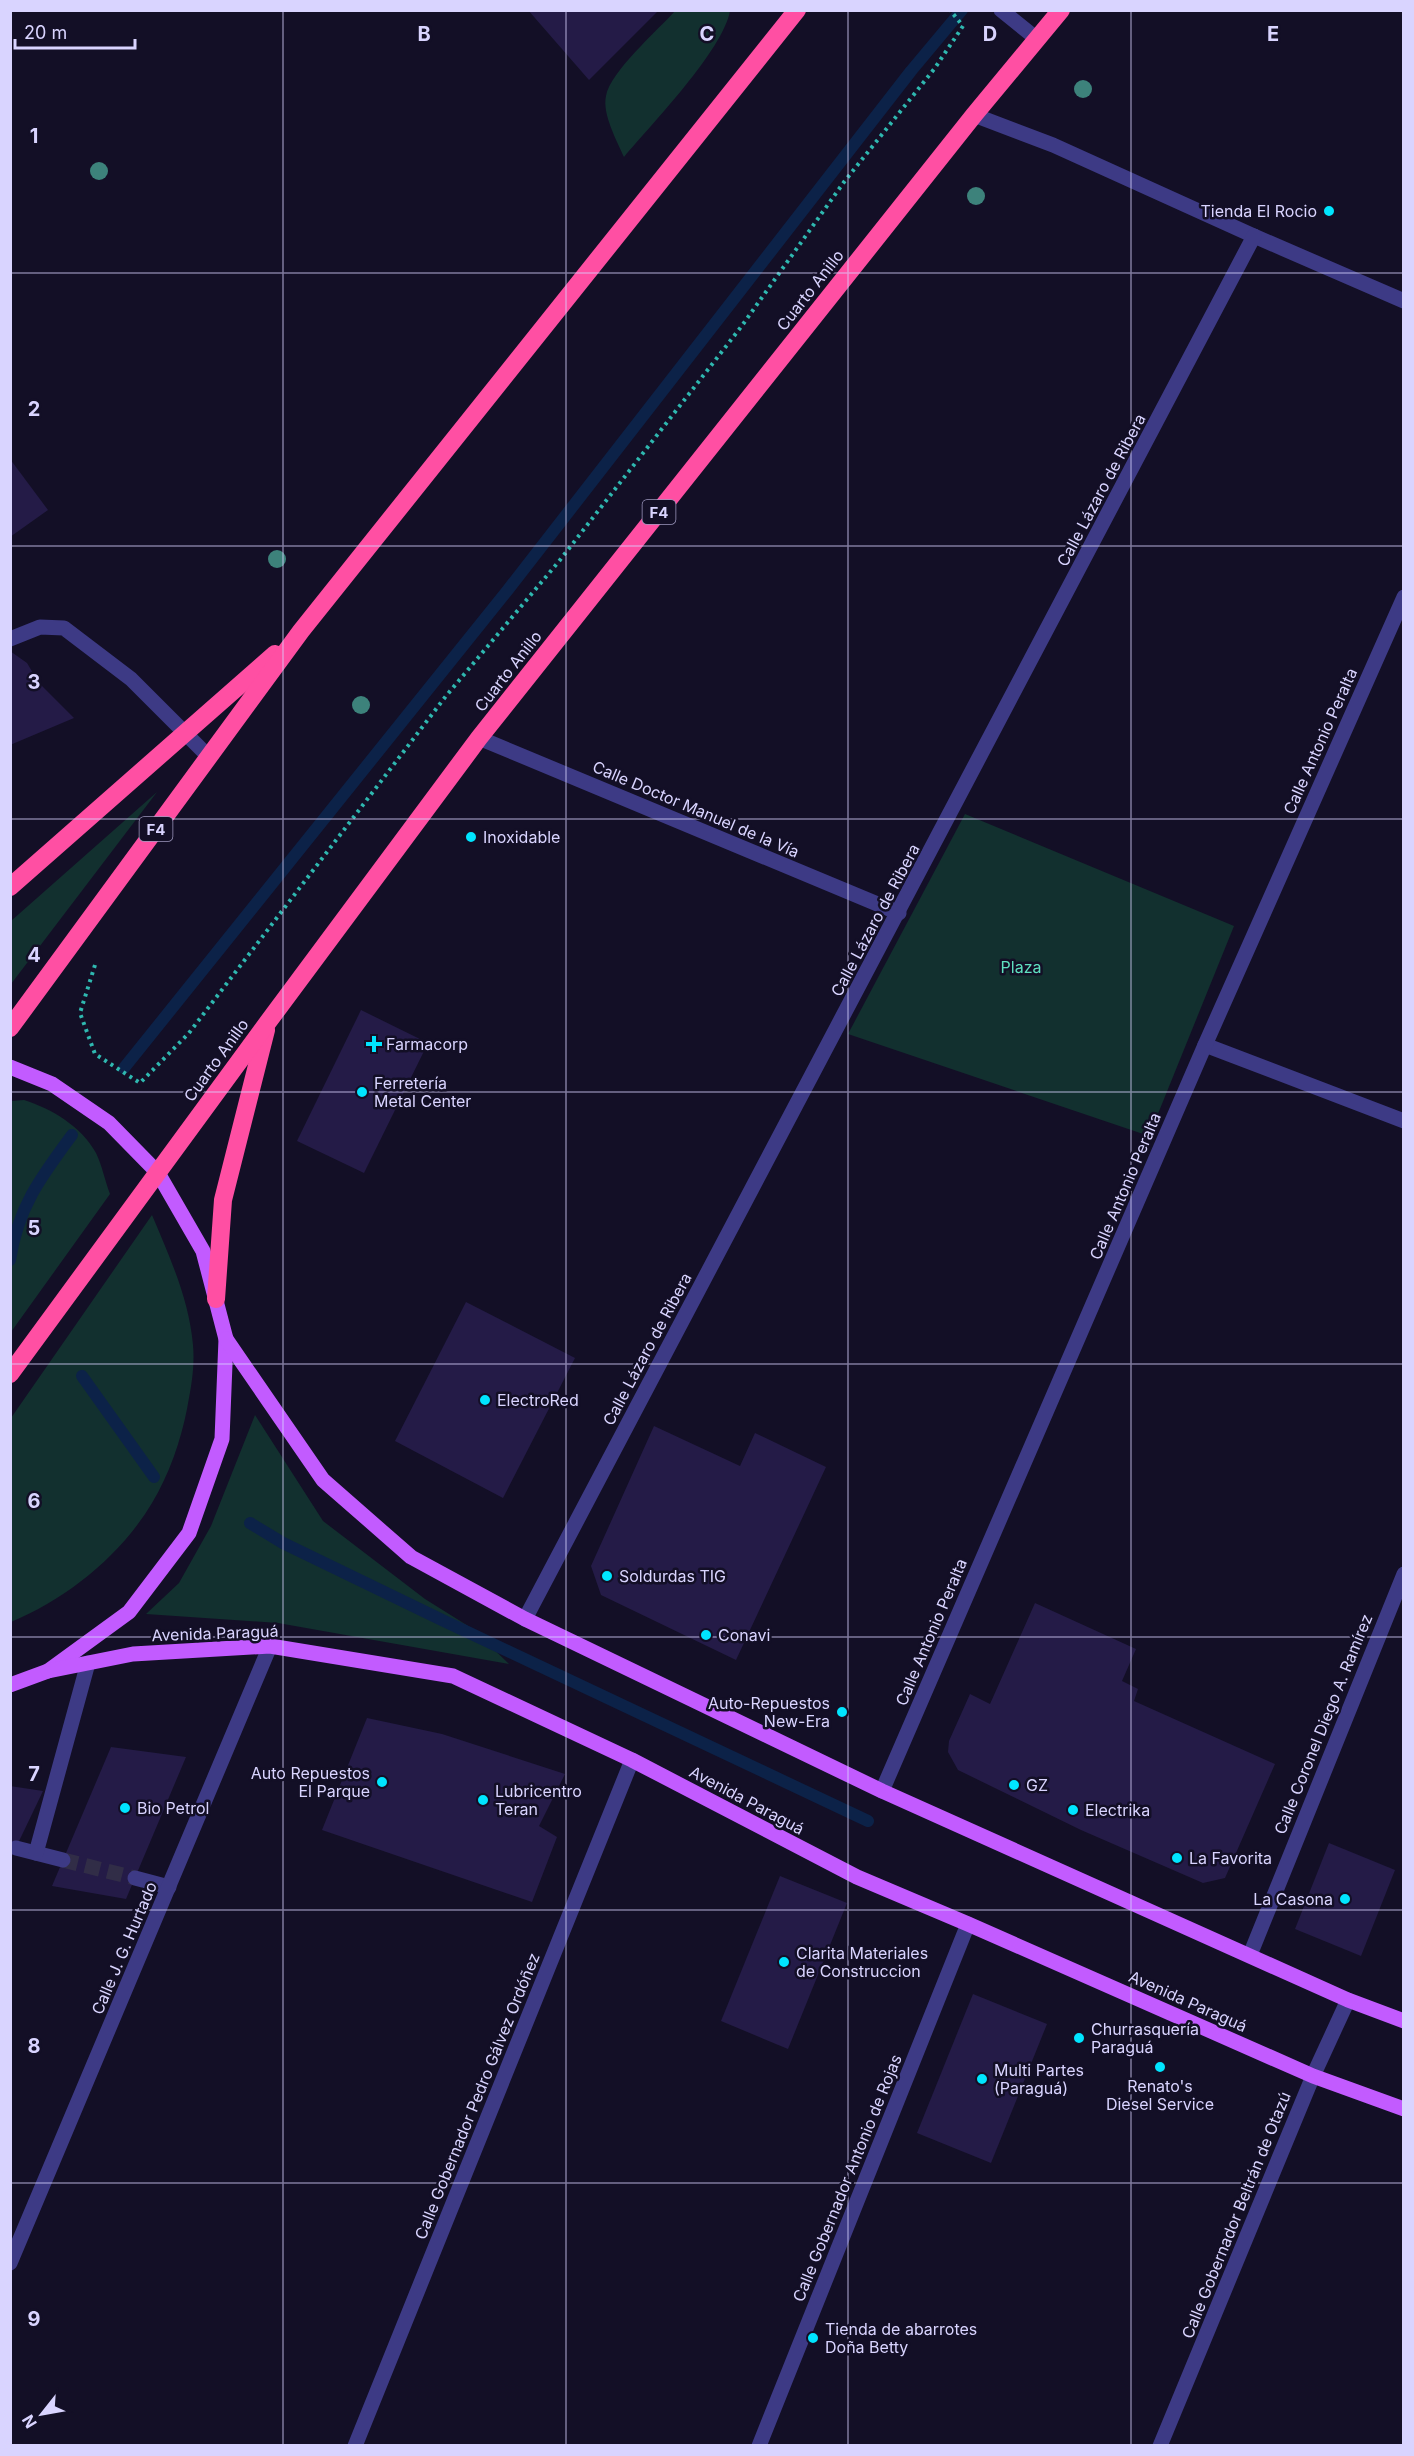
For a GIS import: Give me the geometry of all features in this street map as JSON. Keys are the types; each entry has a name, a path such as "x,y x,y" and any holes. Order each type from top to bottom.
{"highway":[{"name":"F4","path":"10,1028 301,630 797,10"},
{"name":"Cuarto Anillo","path":"10,1374 479,738 1060,10"},
{"path":"10,887 301,630"},
{"path":"216,1299 223,1200 268,1022"}],"main road":[{"path":"10,1067 52,1084 109,1123 158,1173 203,1251 226,1339 222,1439 189,1533 129,1612 48,1671 10,1684"},
{"path":"226,1339 323,1480 411,1557 525,1619 882,1791 1347,2000 1404,2020"},
{"name":"Avenida Paraguá","path":"48,1671 133,1654 270,1646 453,1676 632,1760 857,1877 1313,2076 1404,2109"}],"street":[{"path":"1001,10 1037,39"},
{"path":"974,115 1053,145 1404,301"},
{"name":"Calle Lázaro de Ribera","path":"525,1619 1254,236"},
{"name":"Calle Antonio Peralta","path":"882,1791 1205,1045 1404,597"},
{"path":"10,639 40,627 64,628 131,679 209,757"},
{"name":"Calle Doctor Manuel de la Vía","path":"479,738 899,913"},
{"path":"1205,1045 1404,1121"},
{"name":"Calle Coronel Diego A. Ramírez","path":"1250,1955 1404,1574"},
{"name":"Calle J. G. Hurtado","path":"10,2263 270,1646"},
{"path":"36,1853 88,1663"},
{"name":"Calle Gobernador Pedro Gálvez Ordóñez","path":"356,2445 632,1760"},
{"path":"16,1848 63,1860"},
{"path":"135,1878 169,1887"},
{"name":"Calle Gobernador Antonio de Rojas","path":"759,2445 968,1924"},
{"name":"Calle Gobernador Beltrán de Otazú","path":"1160,2445 1313,2076 1347,2000"}],"path":[{"path":"96,963 80,1013 95,1054 140,1083 189,1033 446,696 560,560 741,327 844,182 941,60 963,26 950,10"}],"green space":[{"path":"675,11 730,11 725,27 701,66 624,157 606,111 605,103 609,86 635,52"},
{"path":"157,792 11,984 11,921"},
{"name":"Plaza","path":"965,814 1234,926 1149,1136 848,1034"},
{"path":"24,1100 45,1108 65,1120 90,1143 100,1163 110,1194 11,1332 11,1101"},
{"path":"152,1215 183,1295 193,1345 190,1393 174,1457 152,1503 125,1540 109,1557 72,1588 11,1622 11,1418"},
{"path":"255,1415 323,1521 425,1599 473,1629 509,1664 278,1623 146,1614 179,1583 211,1526"}],"building":[{"path":"528,10 659,10 589,80"},
{"path":"10,459 48,510 10,537"},
{"path":"10,651 27,663 39,683 74,718 10,745"},
{"name":"Ferretería Metal Center","path":"361,1010 428,1043 364,1173 297,1141"},
{"name":"ElectroRed","path":"466,1302 575,1358 503,1498 395,1441"},
{"path":"654,1426 740,1466 755,1433 826,1467 736,1660 601,1595 591,1566"},
{"path":"1035,1603 1136,1649 1122,1681 1138,1689 1134,1701 1275,1764 1225,1878 1203,1883 1081,1830 958,1770 948,1752 949,1741 970,1694 990,1704"},
{"name":"Lubricentro Teran","path":"367,1718 442,1734 565,1774 539,1826 557,1837 532,1902 322,1830"},
{"name":"Bio Petrol","path":"111,1747 186,1757 126,1899 52,1886"},
{"path":"10,1786 43,1791 10,1860"},
{"name":"La Casona","path":"1329,1843 1395,1870 1361,1956 1295,1929"},
{"name":"Clarita Materiales de Construccion","path":"780,1876 847,1903 788,2049 721,2021"},
{"name":"Multi Partes (Paraguá)","path":"973,1994 1047,2024 991,2163 917,2133"}],"waterway":[{"path":"124,1068 507,591 911,71 962,10"},
{"path":"10,1260 19,1224 32,1193 72,1135"},
{"path":"82,1376 154,1477"},
{"path":"250,1523 283,1543 442,1620 868,1821"}],"tunnel":[{"path":"63,1860 135,1878"}],"place":[{"name":"Tienda El Rocio","path":"1329,211"},
{"name":"Inoxidable","path":"471,837"},
{"name":"Farmacorp","path":"374,1044"},
{"name":"Ferretería Metal Center","path":"362,1092"},
{"name":"ElectroRed","path":"485,1400"},
{"name":"Soldurdas TIG","path":"607,1576"},
{"name":"Conavi","path":"706,1635"},
{"name":"Auto-Repuestos New-Era","path":"842,1712"},
{"name":"Auto Repuestos El Parque","path":"382,1782"},
{"name":"GZ","path":"1014,1785"},
{"name":"Lubricentro Teran","path":"483,1800"},
{"name":"Bio Petrol","path":"125,1808"},
{"name":"Electrika","path":"1073,1810"},
{"name":"La Favorita","path":"1177,1858"},
{"name":"La Casona","path":"1345,1899"},
{"name":"Clarita Materiales de Construccion","path":"784,1962"},
{"name":"Churrasquería Paraguá","path":"1079,2038"},
{"name":"Renato's Diesel Service","path":"1160,2067"},
{"name":"Multi Partes (Paraguá)","path":"982,2079"},
{"name":"Tienda de abarrotes Doña Betty","path":"813,2338"}]}
